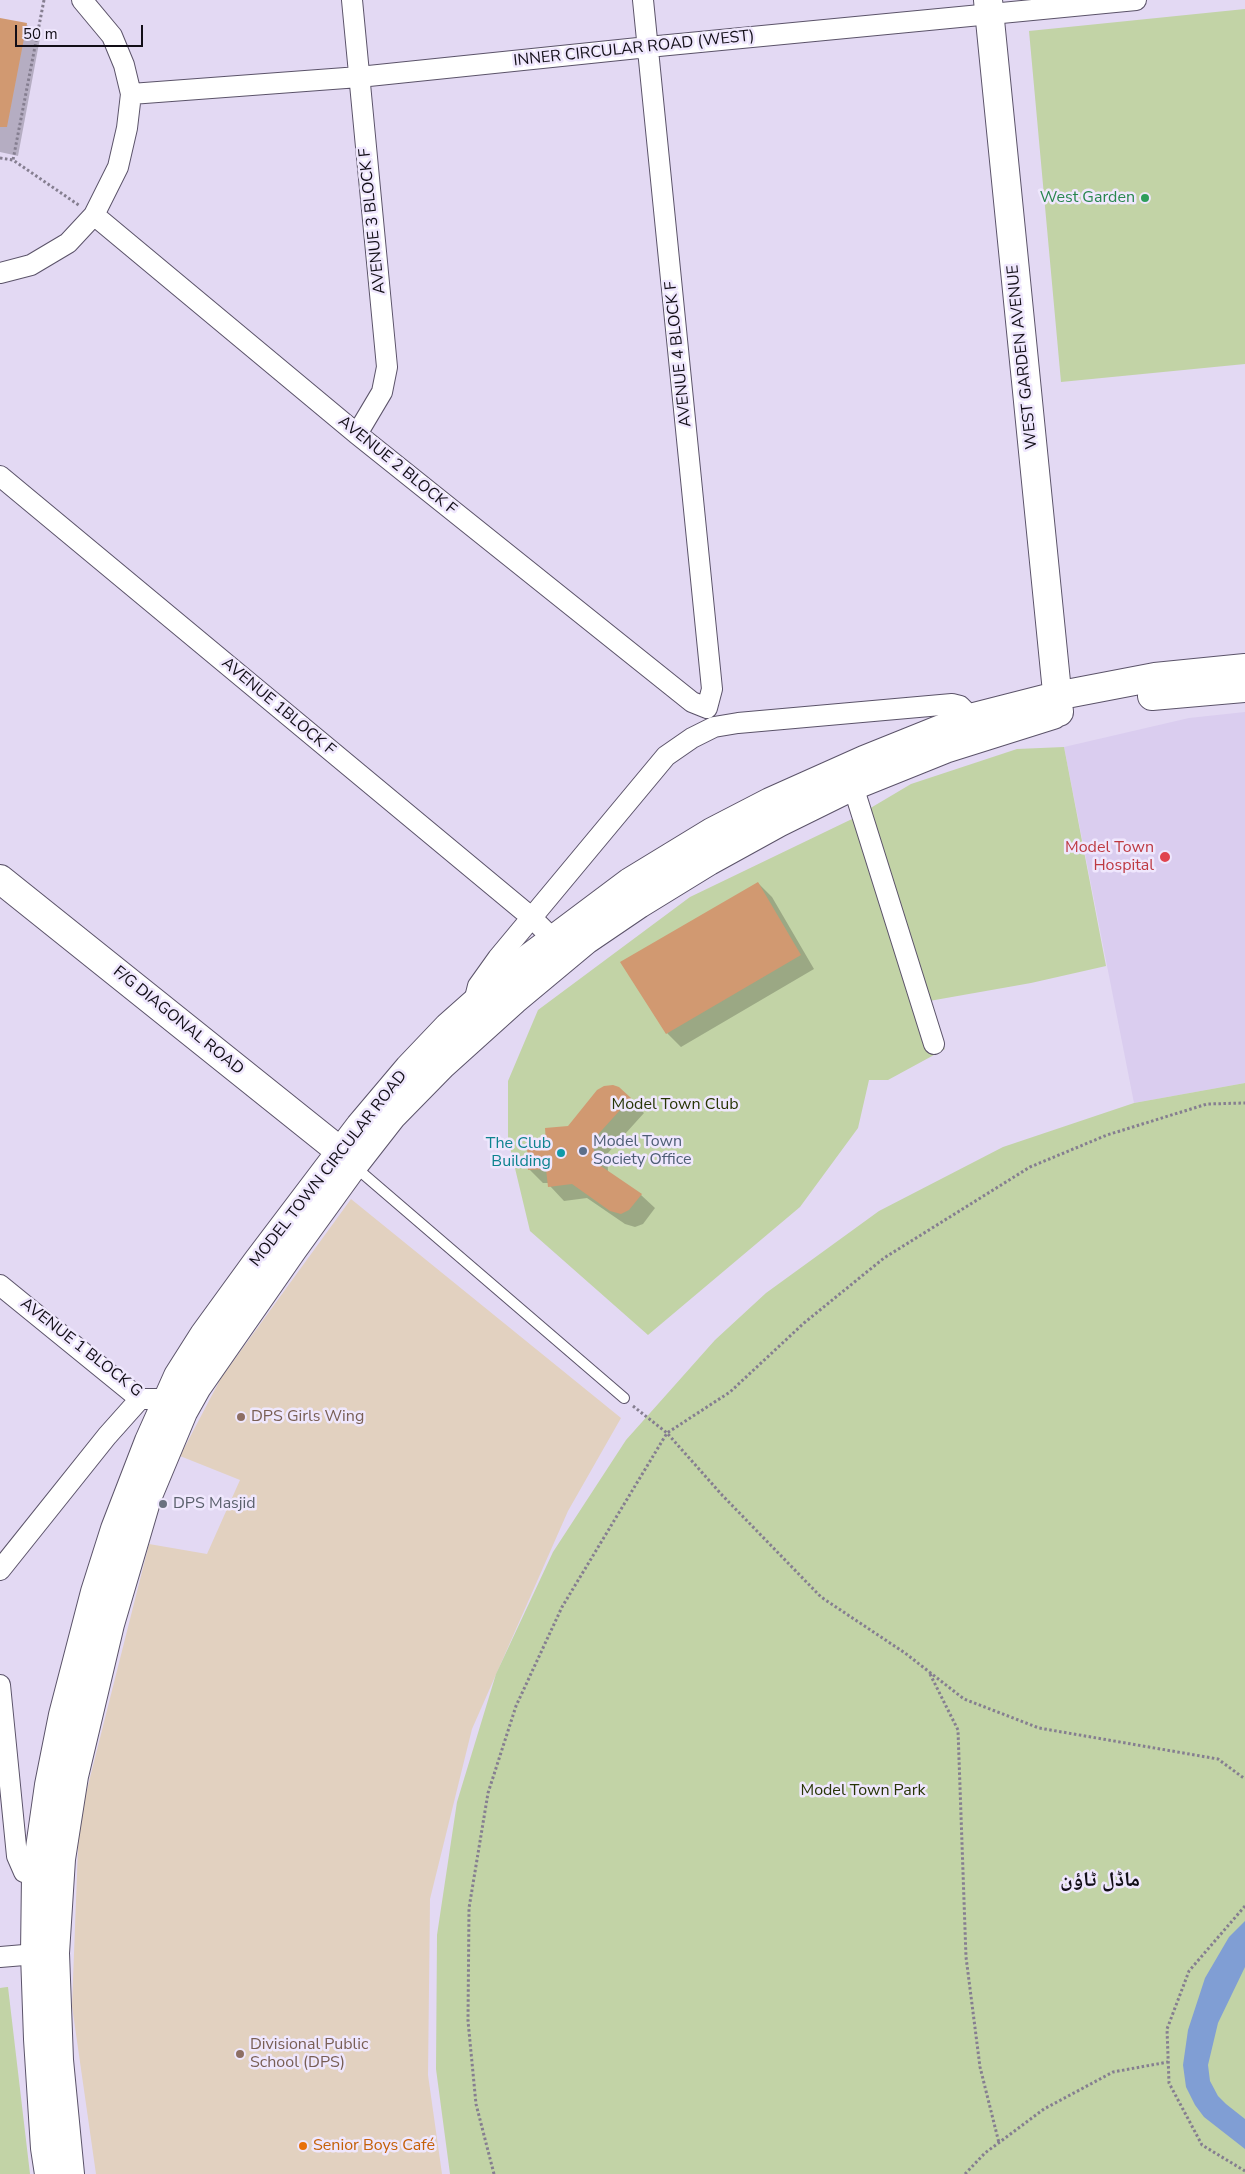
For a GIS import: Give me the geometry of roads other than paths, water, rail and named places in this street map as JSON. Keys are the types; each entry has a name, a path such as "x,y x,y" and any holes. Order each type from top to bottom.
{"main road":[{"name":"WEST GARDEN AVENUE","path":"989,7 1058,705"},
{"name":"MODEL TOWN CIRCULAR ROAD","path":"484,1011 639,904 718,856 853,786 945,748 1058,705 1155,677 1245,668"},
{"name":"MODEL TOWN CIRCULAR ROAD","path":"70,2174 59,2060 36,1876 49,1785 63,1715 94,1592 115,1529 163,1404 197,1387 293,1249 347,1159 399,1110 443,1064 484,1011 510,972 630,882 712,832 817,780 966,719 1058,705 1245,688"},
{"name":"F/G DIAGONAL ROAD","path":"0,879 347,1159"},
{"name":"MODEL TOWN CIRCULAR ROAD","path":"48,2174 38,2039 45,1953 74,1776 110,1624 147,1498 163,1404"}],"street":[{"path":"0,273 31,265 68,243 94,215 118,167 127,128 131,94 124,65 112,36 82,0"},
{"name":"AVENUE 3 BLOCK F","path":"352,0 387,366 382,392 357,434"},
{"name":"AVENUE 4 BLOCK F","path":"643,0 712,689 707,708"},
{"name":"INNER CIRCULAR ROAD (WEST)","path":"131,94 359,77 648,47 989,7 1136,0"},
{"name":"AVENUE 2 BLOCK F","path":"94,215 357,434 692,702 707,708"},
{"name":"AVENUE 1BLOCK F","path":"0,476 531,917 553,939"},
{"path":"484,1011 475,992 478,986 531,917 666,756 692,738 714,728 738,723 952,704 960,706 964,710 966,719"},
{"path":"707,708 714,728"},
{"path":"853,786 934,1044"},
{"name":"AVENUE 1 BLOCK G","path":"0,1285 163,1404"},
{"path":"0,1570 107,1436 163,1404"},
{"path":"0,1685 16,1849 24,1872 36,1876"},
{"path":"0,1958 45,1953"}],"lane":[{"path":"347,1159 624,1398"}],"water":[{"path":"1245,1921 1245,1967 1218,2023 1208,2065 1210,2081 1218,2096 1245,2119 1245,2149 1204,2117 1195,2105 1186,2087 1183,2065 1188,2030 1205,1978 1229,1937"}],"place":[{"name":"West Garden","path":"1145,198"},
{"name":"Model Town Hospital","path":"1165,857"},
{"name":"Model Town Society Office","path":"583,1151"},
{"name":"The Club Building","path":"561,1153"},
{"name":"DPS Girls Wing","path":"241,1417"},
{"name":"DPS Masjid","path":"163,1504"},
{"name":"Divisional Public School (DPS)","path":"240,2054"},
{"name":"Senior Boys Café","path":"303,2146"}],"district":[{"name":"ماڈل ٹاؤن","path":"1100,1881"}],"park label":[{"name":"Model Town Club","path":"675,1105"},
{"name":"Model Town Park","path":"863,1791"}]}
